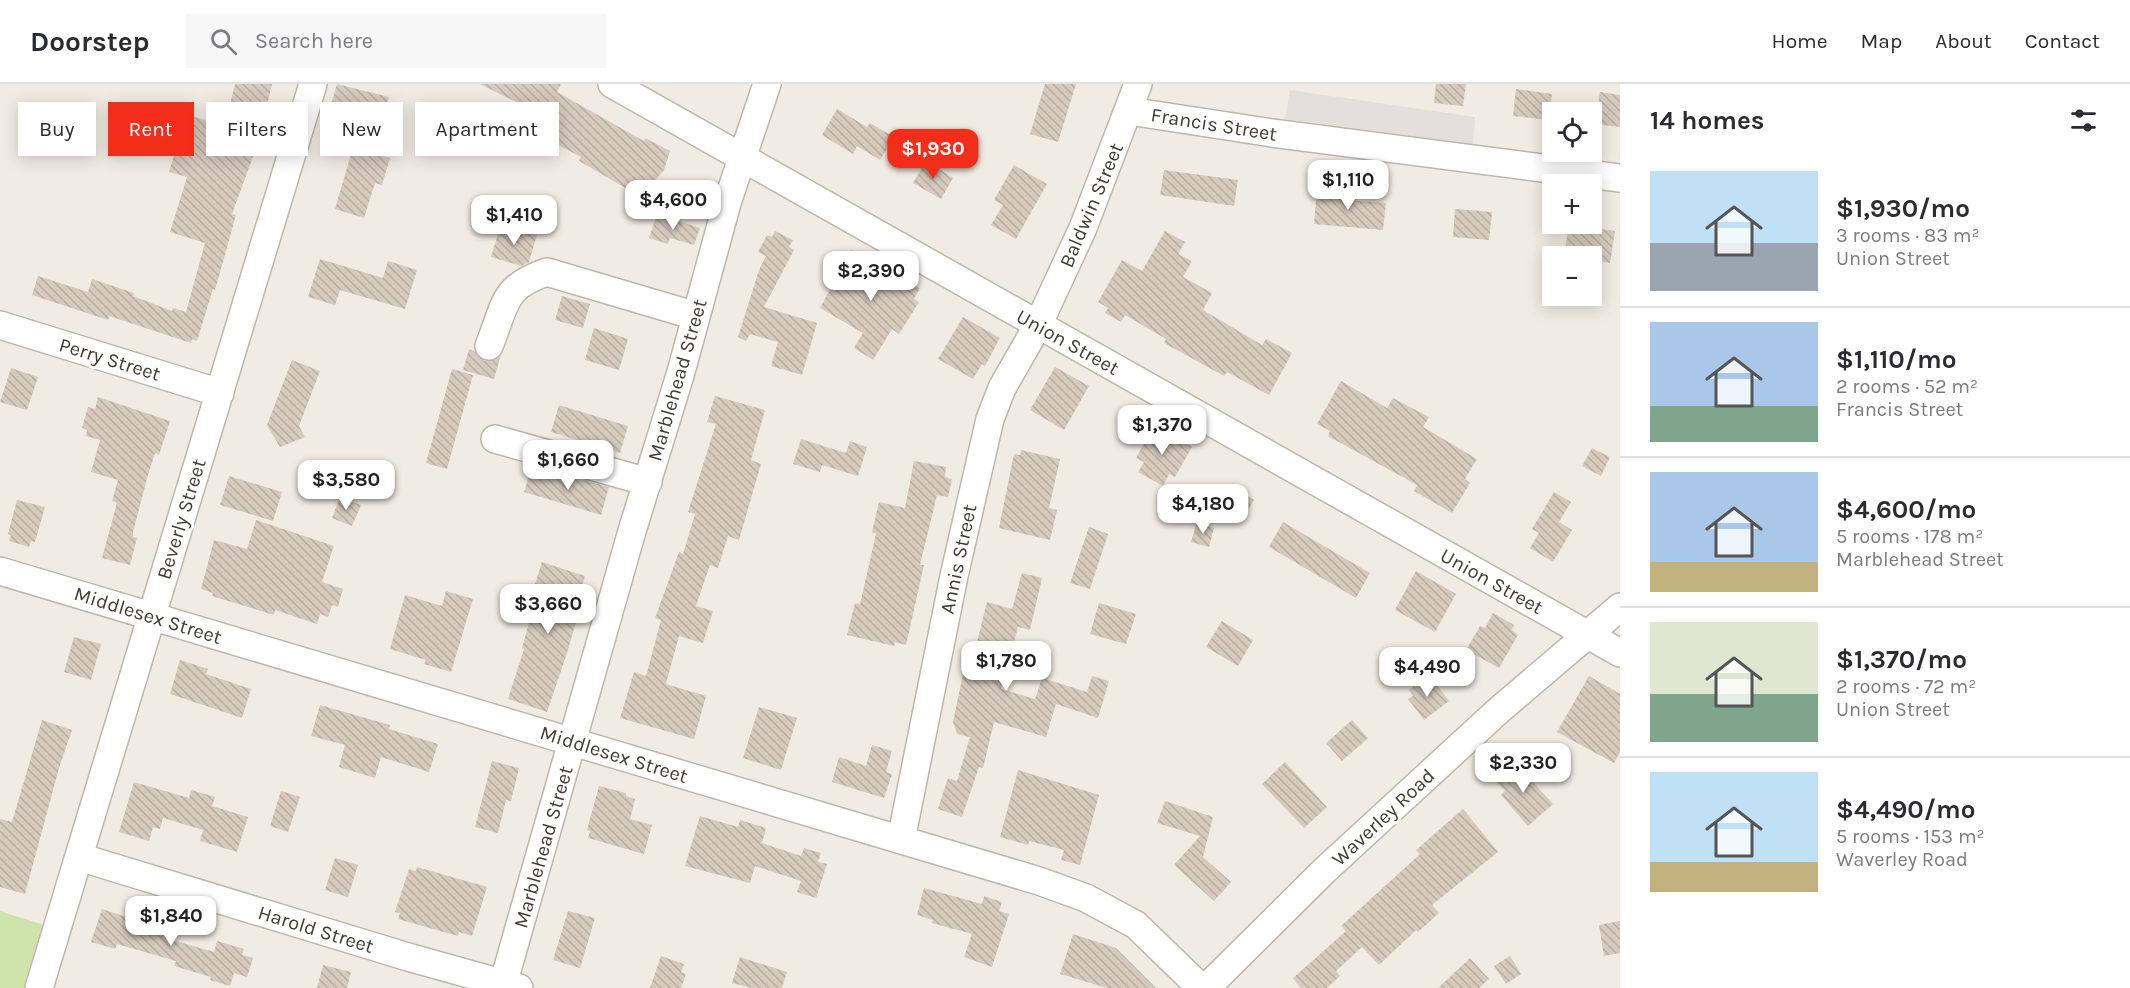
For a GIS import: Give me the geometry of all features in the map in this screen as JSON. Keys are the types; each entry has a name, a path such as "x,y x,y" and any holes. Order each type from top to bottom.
{"street":[{"name":"Beverly Street","path":"39,988 313,84"},
{"name":"Union Street","path":"612,84 1620,653"},
{"name":"Marblehead Street","path":"508,986 572,742 696,316 767,84"},
{"name":"Baldwin Street","path":"1038,325 1083,228 1138,84"},
{"name":"Francis Street","path":"1129,111 1272,134 1620,178"},
{"path":"489,346 511,291 524,280 548,272 696,316"},
{"name":"Perry Street","path":"0,325 220,393"},
{"name":"Annis Street","path":"901,840 980,455 1002,388 1038,325"},
{"path":"495,439 648,482"},
{"name":"Middlesex Street","path":"0,571 1039,881 1086,898 1136,925 1201,988"},
{"name":"Waverley Road","path":"1206,988 1325,870 1498,711 1620,607"},
{"name":"Harold Street","path":"79,857 508,986"}],"green space":[{"path":"0,911 47,926 27,988 0,988"}],"shaded area":[{"path":"1290,90 1475,117 1473,144 1285,119"}],"building":[{"path":"235,84 272,84 268,102 231,102"},
{"path":"337,84 389,97 388,102 332,102"},
{"path":"480,84 561,84 557,92 644,141 645,138 670,151 664,170 641,197 579,161 581,157 559,145 559,102 516,102"},
{"path":"1045,84 1076,84 1058,142 1030,134"},
{"path":"1436,84 1466,84 1463,106 1434,103"},
{"path":"1516,89 1552,94 1551,102 1542,102 1542,119 1513,116"},
{"path":"1600,92 1620,95 1620,127 1602,125 1602,102 1598,102"},
{"path":"837,109 867,127 870,123 894,137 880,160 857,146 853,154 822,135"},
{"path":"194,117 206,120 206,156 253,156 232,214 236,215 215,290 213,289 197,341 192,339 191,343 109,316 108,320 32,295 38,276 88,292 92,279 134,293 133,296 172,311 173,308 186,312 205,243 170,232 187,177 169,172 174,156 194,156"},
{"path":"350,156 390,158 382,185 375,183 364,218 335,209"},
{"path":"926,161 953,178 941,199 913,183"},
{"path":"1014,165 1047,184 1016,239 991,225 1003,205 994,200"},
{"path":"1164,170 1238,180 1234,206 1160,195"},
{"path":"1317,190 1356,194 1356,201 1386,203 1383,230 1314,224"},
{"path":"1455,209 1492,212 1489,240 1453,237"},
{"path":"657,214 700,228 694,245 670,238 668,244 649,238"},
{"path":"501,224 537,235 529,262 521,266 491,257"},
{"path":"1602,229 1615,231 1610,263 1602,262 1602,246 1566,246 1567,234 1602,234"},
{"path":"775,231 793,240 789,247 794,250 764,307 817,323 802,375 771,366 778,342 750,334 746,341 738,337 759,270 766,256 758,252 767,235 772,237"},
{"path":"1165,231 1185,242 1178,254 1192,261 1183,277 1212,293 1203,310 1262,345 1266,339 1292,353 1269,395 1227,372 1224,376 1164,343 1166,339 1125,315 1121,322 1105,313 1108,308 1098,302 1122,260 1142,271"},
{"path":"851,250 920,288 914,299 919,302 899,334 892,329 873,360 854,348 863,333 820,308"},
{"path":"320,259 383,278 388,261 417,270 405,309 340,290 335,305 308,297"},
{"path":"562,296 590,304 583,328 555,320"},
{"path":"963,317 1000,338 985,366 982,364 973,379 938,359"},
{"path":"594,328 628,339 619,370 585,360"},
{"path":"469,349 484,361 500,358 494,379 463,370"},
{"path":"292,360 320,371 299,426 305,437 280,447 267,425"},
{"path":"1055,367 1089,386 1064,430 1030,410"},
{"path":"11,368 38,377 27,410 0,402"},
{"path":"452,369 473,375 447,469 426,463"},
{"path":"1341,381 1387,408 1393,398 1429,417 1423,427 1477,459 1465,479 1470,483 1452,513 1414,491 1417,485 1328,436 1330,431 1317,424"},
{"path":"715,396 765,410 751,460 761,464 739,540 728,536 718,568 710,565 696,606 713,611 703,643 679,636 666,684 706,696 694,739 620,718 634,672 646,676 661,620 655,618 679,552 683,554 695,514 688,512 716,424 707,422"},
{"path":"98,397 170,421 159,455 155,453 148,475 133,532 133,537 137,538 130,565 102,558 117,503 112,501 118,480 91,472 100,440 86,436 87,430 82,428 88,407 95,409"},
{"path":"559,405 628,426 620,453 551,432"},
{"path":"1158,428 1192,447 1175,477 1169,474 1163,486 1138,472 1144,462 1136,458 1152,429 1156,432"},
{"path":"801,439 846,453 850,441 867,447 858,476 822,465 820,472 793,464"},
{"path":"1592,448 1610,457 1601,476 1582,466"},
{"path":"1021,450 1060,459 1049,508 1057,510 1050,540 999,528 1014,454 1020,455"},
{"path":"914,461 946,467 945,477 952,479 948,497 937,495 920,565 924,565 906,645 895,642 894,646 847,635 855,603 860,604 876,534 872,532 879,502 905,508"},
{"path":"540,468 609,487 601,515 524,492 529,476 537,478"},
{"path":"229,476 282,492 273,521 220,505"},
{"path":"1230,485 1254,500 1240,523 1215,507"},
{"path":"1554,492 1571,502 1559,522 1572,530 1553,562 1530,548 1539,533 1532,529"},
{"path":"340,497 361,505 352,526 332,518"},
{"path":"17,500 45,507 35,542 31,541 29,547 9,541 11,535 8,534"},
{"path":"256,520 334,546 322,582 343,589 338,607 332,605 328,617 320,614 317,624 275,610 274,615 212,596 213,593 201,589 214,540 247,549"},
{"path":"1197,522 1214,528 1209,547 1191,542"},
{"path":"1283,522 1370,573 1356,598 1269,547"},
{"path":"1089,527 1108,534 1090,589 1070,583"},
{"path":"542,562 585,576 582,587 586,588 547,712 508,699 524,649 522,648 535,601 530,600"},
{"path":"1416,571 1456,594 1435,632 1395,610"},
{"path":"1022,573 1042,578 1030,630 1018,627 1001,689 1035,699 1042,678 1087,692 1092,676 1109,681 1098,718 1056,704 1046,737 994,722 983,768 979,767 962,817 938,809 948,778 957,781 970,737 957,734 953,722 963,674 968,657 973,658 987,602 1012,609"},
{"path":"446,591 473,599 451,672 424,664 426,660 390,649 405,595 442,606"},
{"path":"1099,603 1136,614 1126,644 1090,634"},
{"path":"1493,613 1514,625 1512,630 1518,635 1499,668 1466,650 1480,626 1485,628"},
{"path":"1222,621 1253,640 1238,666 1206,647"},
{"path":"74,637 101,644 91,680 64,672"},
{"path":"180,660 208,669 206,674 251,689 242,718 170,694"},
{"path":"1429,675 1449,701 1424,720 1408,699 1413,696 1409,690"},
{"path":"1589,676 1620,694 1620,752 1614,763 1557,732"},
{"path":"320,705 390,725 389,729 438,744 429,772 381,757 375,778 339,767 345,745 311,736"},
{"path":"759,707 797,718 781,770 743,758"},
{"path":"42,720 72,730 59,768 25,894 0,887 0,819 12,822"},
{"path":"1352,720 1368,738 1342,761 1326,743"},
{"path":"872,745 892,751 886,772 892,774 884,798 832,782 839,757 866,766"},
{"path":"492,761 519,768 511,801 506,800 498,833 475,827"},
{"path":"1285,762 1327,807 1304,828 1262,784"},
{"path":"1515,762 1553,804 1528,826 1501,795 1505,791 1495,780"},
{"path":"1018,770 1099,795 1080,865 1061,860 1064,850 1029,841 1028,845 1000,837"},
{"path":"134,782 189,798 191,790 215,797 212,806 248,817 237,852 200,841 203,830 163,818 160,829 153,827 149,841 119,832"},
{"path":"599,786 626,793 626,796 635,799 630,819 652,825 644,854 588,838 590,831 587,830"},
{"path":"281,791 300,797 288,832 270,826"},
{"path":"1165,801 1213,817 1203,857 1231,882 1214,901 1174,865 1200,836 1157,823"},
{"path":"1463,809 1498,852 1432,905 1439,913 1418,932 1416,930 1379,965 1362,947 1336,971 1340,976 1327,988 1301,988 1293,978 1346,931 1341,926 1420,854 1416,850"},
{"path":"700,816 738,827 740,820 766,828 762,843 801,856 804,848 821,853 818,862 827,864 816,898 797,892 801,881 755,866 750,883 685,866"},
{"path":"335,858 358,865 348,897 325,890"},
{"path":"417,867 487,887 472,936 459,932 458,936 398,919 400,913 395,912 409,869 416,871"},
{"path":"924,888 982,904 984,896 1002,902 999,911 1009,914 992,967 964,957 972,934 932,923 933,920 917,915"},
{"path":"102,909 144,923 145,919 175,927 172,940 214,952 217,941 244,949 242,955 253,958 247,977 234,973 230,986 210,980 211,977 174,966 176,961 117,944 115,949 91,942"},
{"path":"568,911 595,918 580,968 553,960"},
{"path":"1620,921 1620,953 1604,956 1599,925"},
{"path":"1073,934 1116,948 1156,988 1107,988 1060,974"},
{"path":"661,956 684,964 681,972 686,974 681,988 650,988"},
{"path":"1510,956 1521,974 1506,984 1494,966"},
{"path":"740,957 787,972 782,988 751,988 732,983"},
{"path":"1470,958 1489,979 1479,988 1438,988"},
{"path":"323,965 351,972 347,988 317,988"}]}
